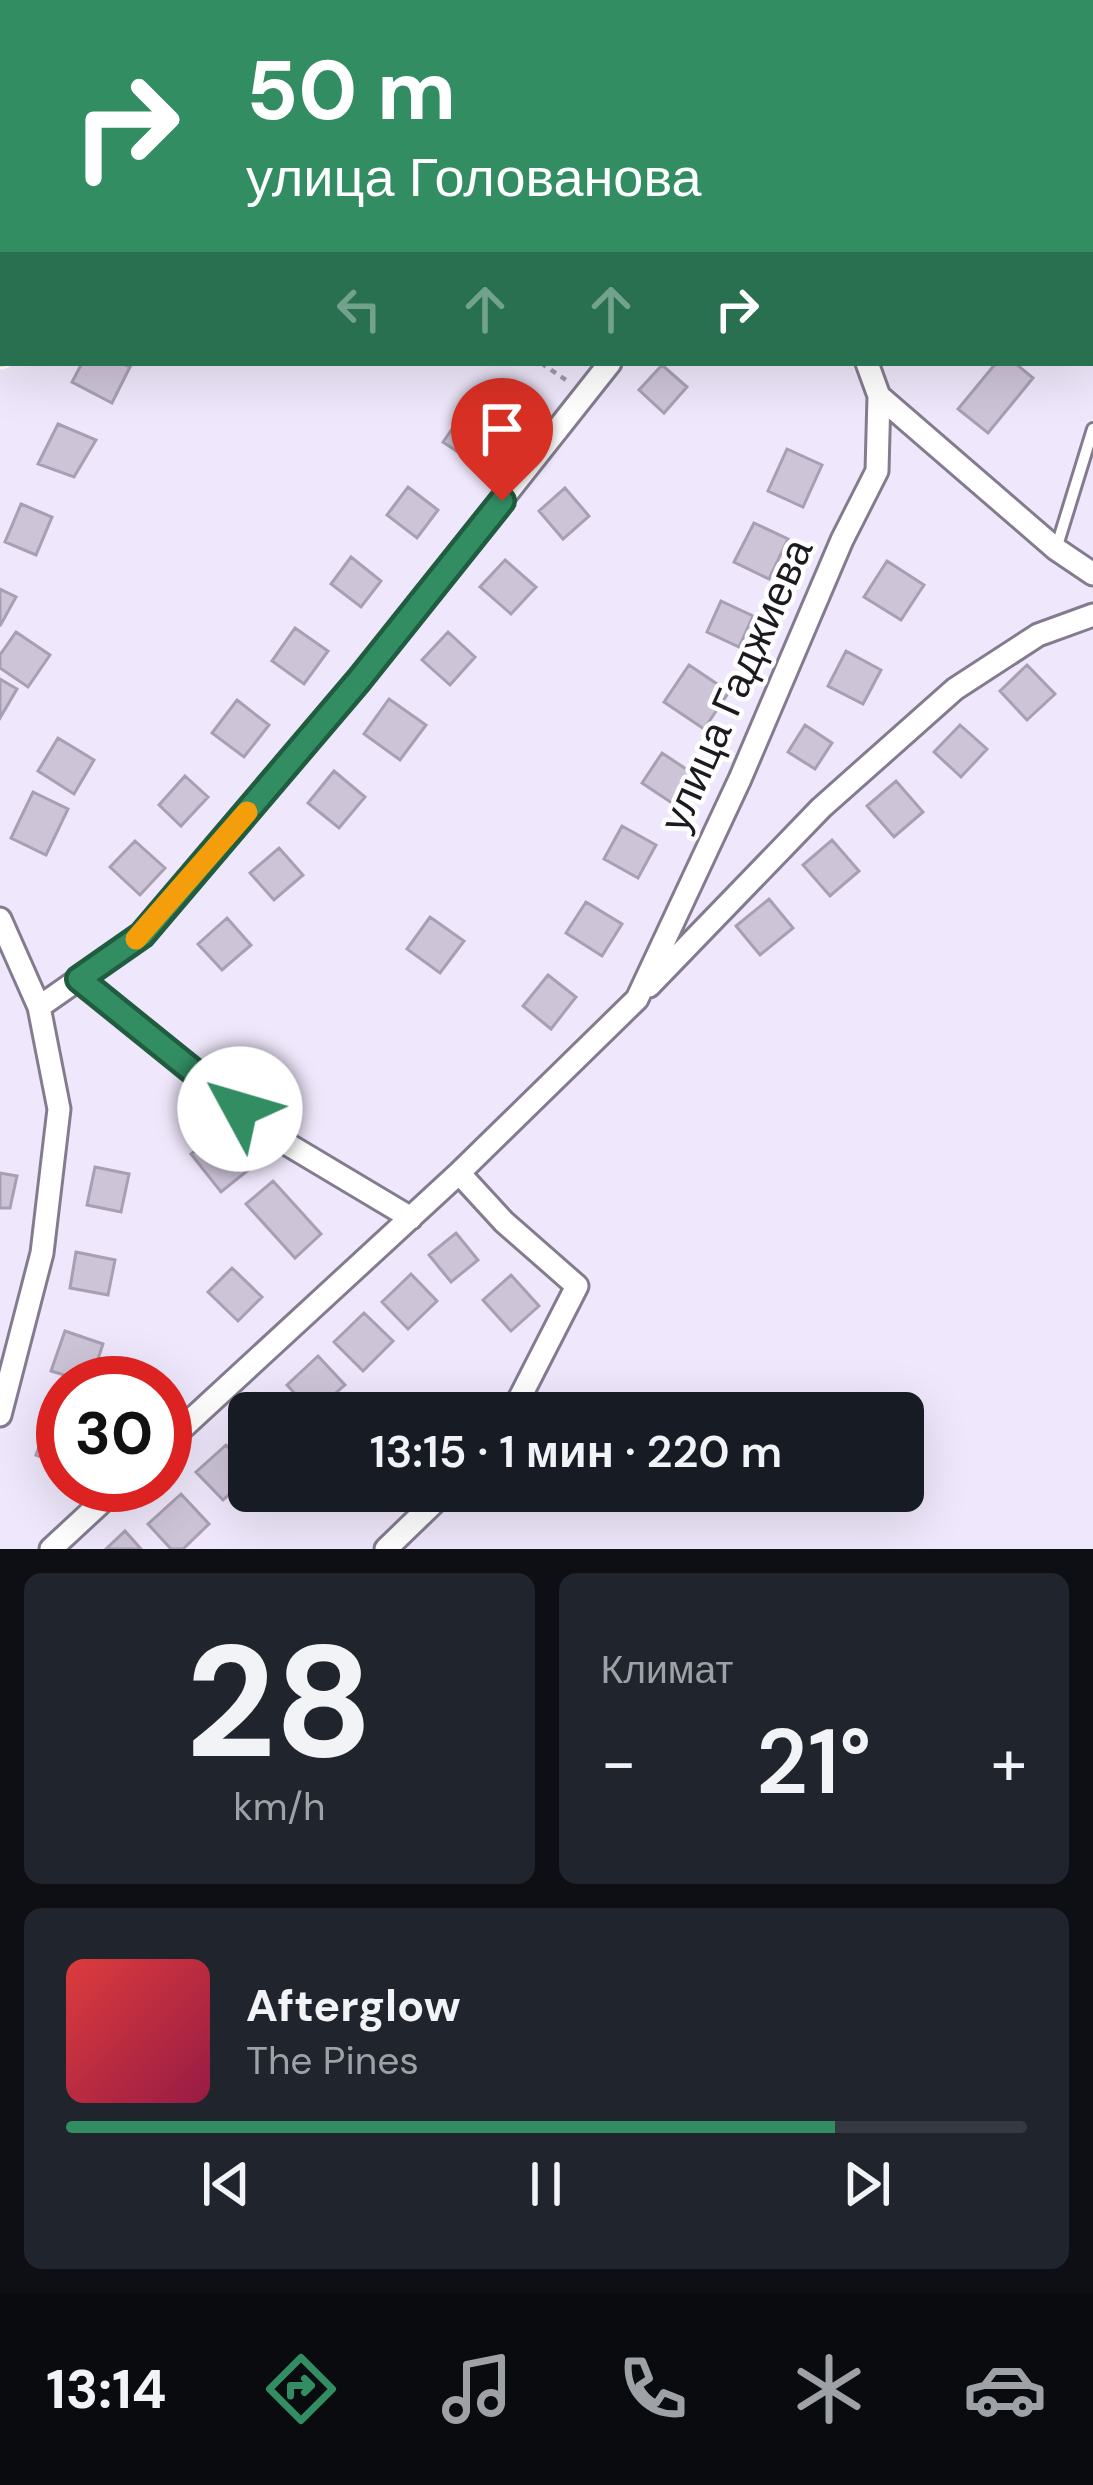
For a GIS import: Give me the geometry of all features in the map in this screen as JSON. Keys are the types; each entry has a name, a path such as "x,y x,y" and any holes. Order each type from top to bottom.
{"street":[{"path":"39,1007 142,935 359,680 608,366"},
{"path":"868,366 879,396 1056,549 1093,574"},
{"name":"улица Гаджиева","path":"637,999 877,471 879,396"},
{"name":"улица Гаджиева","path":"192,1419 460,1173 821,808 956,689 1037,635 1093,615"},
{"path":"0,920 39,1007 59,1109 42,1253 0,1414"},
{"path":"79,979 272,1135 411,1218"},
{"path":"460,1173 504,1222 577,1286 523,1392"},
{"path":"51,1549 91,1512"},
{"path":"386,1549 424,1512"}],"lane":[{"path":"1056,549 1093,429"}],"path":[{"path":"546,366 588,394"}],"building":[{"path":"80,366 130,367 112,403 72,382"},
{"path":"661,366 687,387 664,413 639,390"},
{"path":"994,366 1019,366 1033,378 988,433 958,409"},
{"path":"466,409 496,429 473,462 443,442"},
{"path":"58,424 96,440 74,477 38,464"},
{"path":"787,449 822,465 803,507 768,491"},
{"path":"408,487 438,510 417,538 387,515"},
{"path":"565,488 589,516 563,539 539,511"},
{"path":"21,504 52,517 36,555 5,542"},
{"path":"754,523 788,539 769,579 734,562"},
{"path":"351,557 381,581 361,607 331,584"},
{"path":"505,560 536,587 511,614 480,587"},
{"path":"887,561 924,585 901,620 864,597"},
{"path":"0,589 16,597 0,626"},
{"path":"721,601 753,616 739,647 707,632"},
{"path":"295,628 328,651 304,684 272,661"},
{"path":"16,632 50,655 28,687 0,668 0,655"},
{"path":"448,632 475,657 450,685 422,660"},
{"path":"846,651 881,670 863,704 828,686"},
{"path":"689,665 729,692 704,729 664,702"},
{"path":"1027,665 1055,694 1027,720 1000,691"},
{"path":"0,679 17,689 0,718"},
{"path":"389,699 426,725 400,760 364,734"},
{"path":"237,700 269,725 244,757 212,733"},
{"path":"805,725 832,743 815,769 788,752"},
{"path":"960,725 987,749 961,777 934,752"},
{"path":"58,738 94,760 74,794 38,771"},
{"path":"662,753 695,775 675,805 642,783"},
{"path":"334,771 365,797 339,828 308,803"},
{"path":"185,776 208,797 181,826 159,805"},
{"path":"896,781 923,812 894,837 867,806"},
{"path":"33,792 68,809 46,855 11,838"},
{"path":"622,826 656,845 638,878 604,859"},
{"path":"832,840 859,871 830,896 803,865"},
{"path":"135,841 165,868 140,895 110,867"},
{"path":"279,848 303,875 274,900 250,873"},
{"path":"769,899 793,928 760,955 736,926"},
{"path":"586,902 622,924 602,956 566,933"},
{"path":"430,917 464,941 440,973 407,949"},
{"path":"227,918 251,945 222,970 198,944"},
{"path":"548,975 576,997 551,1029 523,1006"},
{"path":"222,1129 252,1167 221,1192 191,1154"},
{"path":"95,1167 129,1174 121,1212 87,1205"},
{"path":"0,1173 17,1176 10,1208 0,1208"},
{"path":"273,1181 321,1234 295,1258 246,1204"},
{"path":"456,1233 478,1260 451,1282 429,1255"},
{"path":"76,1252 115,1260 108,1295 70,1288"},
{"path":"232,1268 262,1297 238,1321 208,1292"},
{"path":"411,1274 437,1301 408,1329 382,1302"},
{"path":"511,1275 539,1306 511,1331 483,1300"},
{"path":"364,1313 393,1341 363,1371 334,1342"},
{"path":"65,1331 103,1344 99,1356 56,1356"},
{"path":"318,1356 345,1385 337,1392 294,1392 287,1385"},
{"path":"228,1447 228,1495 223,1500 196,1472"},
{"path":"192,1506 209,1524 183,1549 171,1549 148,1524 161,1512 192,1512"},
{"path":"125,1531 141,1549 106,1549"}],"slow traffic":[{"path":"136,939 247,812"}],"route":[{"path":"240,1109 79,979 142,935 359,680 502,501"}]}
